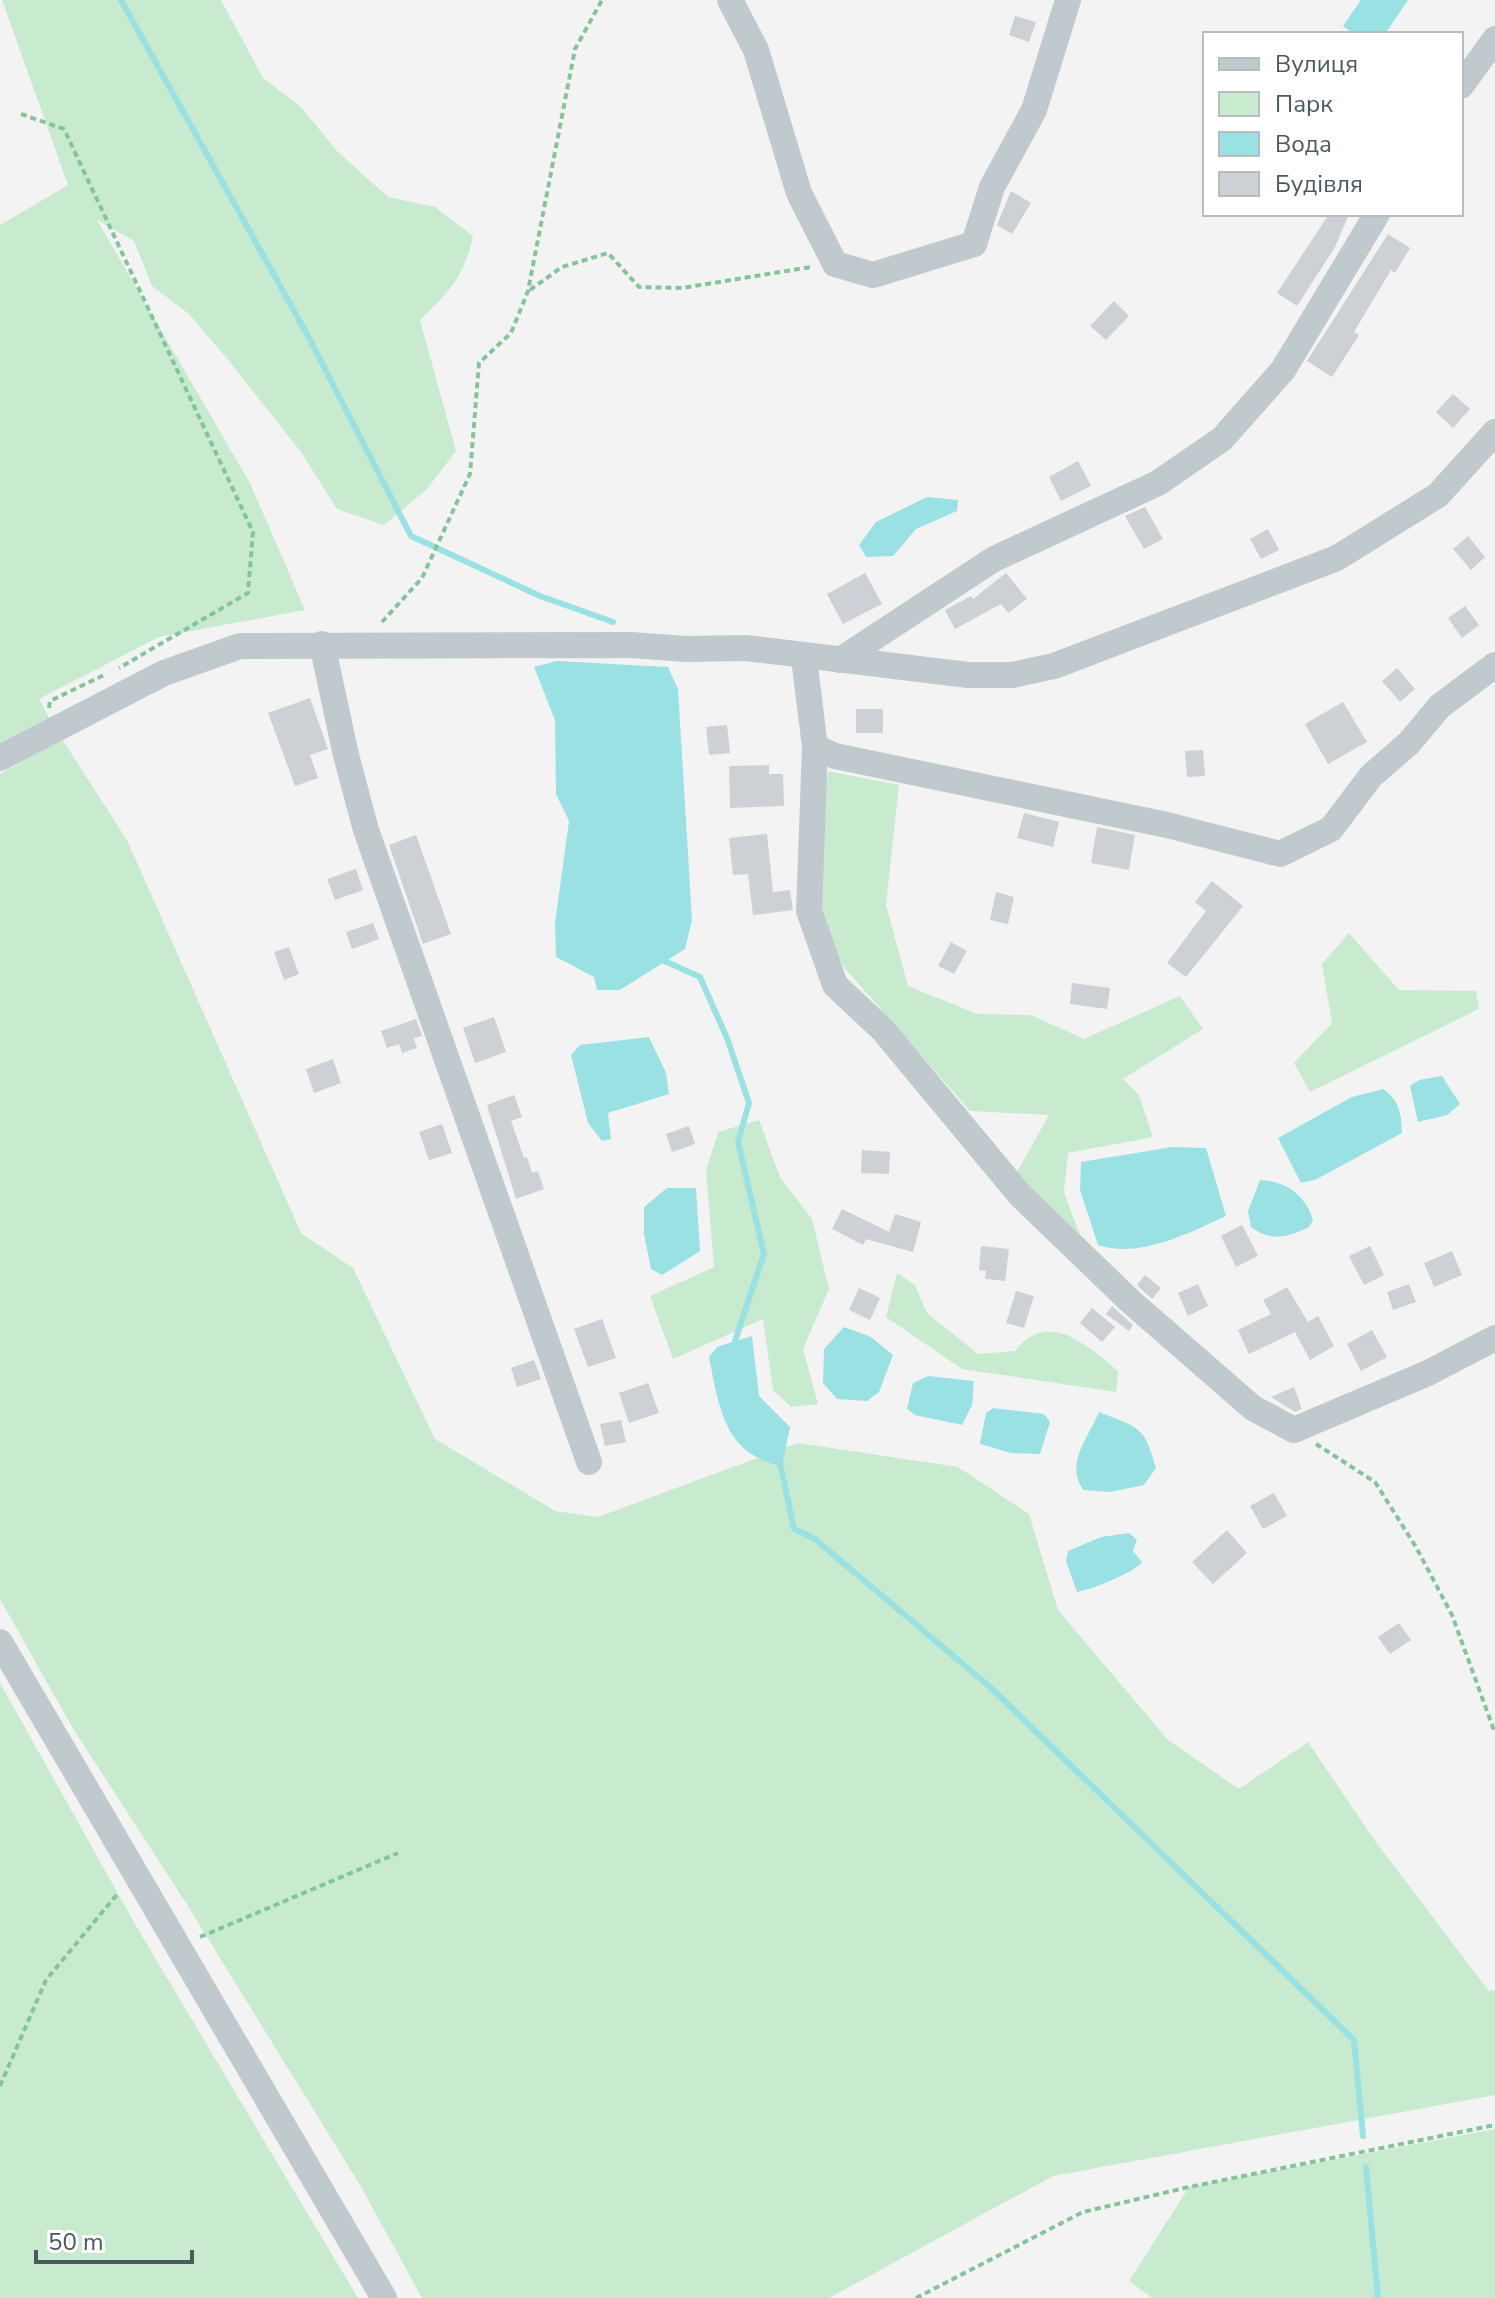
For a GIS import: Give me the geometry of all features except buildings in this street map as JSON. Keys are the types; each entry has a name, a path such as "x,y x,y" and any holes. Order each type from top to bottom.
{"street":[{"path":"730,0 756,50 799,193 835,264 873,275 974,244 992,187 1034,110 1068,0"},
{"path":"1463,83 1495,39"},
{"path":"840,660 994,559 1158,483 1222,439 1283,370 1376,216"},
{"path":"0,758 164,673 240,646 631,645 686,649 746,648 804,658 968,675 1012,675 1054,666 1337,558 1438,495 1495,432"},
{"path":"322,644 366,830 589,1462"},
{"path":"804,658 815,747 809,911 835,985 883,1030 1020,1195 1130,1301 1253,1408 1294,1430 1428,1373 1495,1338"},
{"path":"815,747 835,756 1167,825 1280,854 1331,829 1371,776 1409,743 1440,706 1495,665"},
{"path":"0,1642 384,2298"}],"path":[{"path":"362,644 422,578 470,474 479,363 511,333 528,291 575,49 602,0"},
{"path":"21,114 64,129 253,532 248,593 112,672 50,701 45,734"},
{"path":"528,291 562,267 608,253 639,287 682,288 835,264"},
{"path":"1294,1430 1375,1482 1452,1615 1495,1733"},
{"path":"179,1946 398,1853"},
{"path":"0,2086 46,1980 136,1872"},
{"path":"916,2298 1083,2212 1189,2187 1495,2125"}],"green space":[{"path":"2,0 221,0 263,78 301,107 337,151 388,197 435,207 473,236 470,250 454,283 420,320 456,451 427,489 384,525 337,509 301,452 229,361 189,314 152,286 134,241 97,220 250,483 305,610 159,637 39,699 55,729 0,760 0,225 68,185"},
{"path":"62,739 127,840 301,1233 353,1268 435,1439 555,1511 598,1517 798,1443 958,1467 1029,1514 1058,1610 1168,1740 1239,1789 1308,1742 1375,1841 1489,1991 1495,1990 1495,2095 1053,2176 829,2298 422,2298 360,2185 186,1903 72,1727 0,1599 0,774"},
{"path":"828,771 899,785 886,905 908,986 978,1014 1031,1015 1084,1039 1180,996 1203,1029 1123,1079 1139,1095 1153,1137 1068,1153 1064,1192 1084,1246 1017,1172 1049,1115 970,1111 842,965 816,906"},
{"path":"1349,933 1399,990 1476,991 1479,1009 1310,1092 1294,1063 1332,1023 1322,964"},
{"path":"759,1120 780,1177 812,1219 829,1289 803,1349 818,1404 791,1407 773,1390 763,1319 673,1359 650,1296 714,1267 706,1171 718,1132"},
{"path":"897,1273 915,1285 927,1313 978,1354 1015,1351 1028,1338 1041,1332 1054,1332 1081,1342 1118,1371 1116,1392 962,1369 886,1317"},
{"path":"0,1683 139,1931 358,2298 0,2298"},
{"path":"1495,2129 1495,2298 1152,2298 1129,2281 1189,2187"}],"water":[{"path":"1361,0 1408,0 1386,32 1350,32 1343,26"},
{"path":"927,497 958,500 957,511 916,529 893,556 866,557 859,545 876,522"},
{"path":"557,661 668,667 678,689 692,920 685,949 620,990 597,990 594,977 556,957 555,923 569,821 556,794 555,720 534,667"},
{"path":"649,1037 666,1073 669,1094 608,1113 611,1139 602,1141 588,1123 571,1055 580,1045"},
{"path":"1442,1076 1460,1104 1447,1115 1418,1122 1410,1086 1419,1080"},
{"path":"1383,1089 1398,1108 1402,1133 1315,1180 1301,1183 1278,1138 1352,1097"},
{"path":"1172,1147 1206,1148 1226,1216 1147,1246 1130,1249 1098,1245 1080,1190 1081,1162"},
{"path":"1260,1180 1278,1183 1300,1197 1313,1220 1309,1227 1272,1236 1251,1227 1248,1211"},
{"path":"667,1188 696,1188 700,1251 662,1275 651,1269 644,1234 644,1207"},
{"path":"844,1327 871,1337 893,1355 879,1392 867,1401 837,1399 823,1383 824,1349"},
{"path":"752,1336 759,1396 790,1427 782,1466 763,1460 736,1440 716,1394 709,1357 717,1347"},
{"path":"928,1376 974,1381 972,1405 962,1425 915,1415 907,1409 913,1383"},
{"path":"993,1408 1044,1414 1050,1422 1040,1454 1011,1453 980,1444 986,1413"},
{"path":"1099,1412 1131,1425 1148,1443 1156,1468 1144,1485 1110,1492 1083,1490 1076,1470 1077,1460"},
{"path":"1129,1533 1137,1540 1133,1551 1142,1562 1112,1580 1077,1592 1066,1561 1068,1551 1101,1537"}],"waterway":[{"path":"121,0 308,336 411,536 540,596 613,622"},
{"path":"660,959 700,977 727,1038 749,1103 738,1142 764,1254 735,1341 737,1346"},
{"path":"779,1458 794,1529 815,1539 990,1687 1354,2040 1363,2136"},
{"path":"1366,2167 1378,2298"}]}
